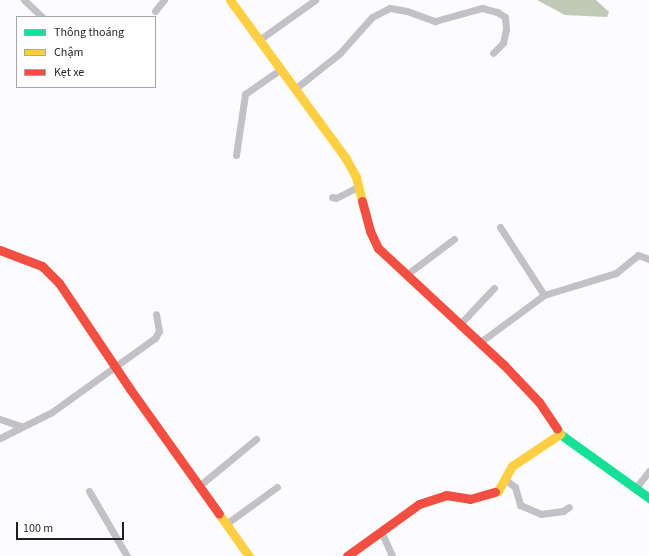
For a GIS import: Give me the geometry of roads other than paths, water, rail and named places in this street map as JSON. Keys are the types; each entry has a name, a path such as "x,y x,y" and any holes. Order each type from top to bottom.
{"street":[{"path":"24,0 41,16"},
{"path":"155,11 164,0"},
{"path":"230,0 296,88 345,158 358,188 370,231 378,248 539,402 560,434 649,498"},
{"path":"260,40 315,0"},
{"path":"296,88 340,53 372,17 390,8 407,11 435,21 482,8 497,12 504,17 506,29 503,42 493,53"},
{"path":"236,155 245,94 281,69"},
{"path":"332,197 336,198 358,188"},
{"path":"500,227 544,295"},
{"path":"406,275 454,240"},
{"path":"0,250 47,270 66,292 115,368 249,556"},
{"path":"479,343 544,295 616,273 638,255 649,259"},
{"path":"459,325 494,288"},
{"path":"0,438 20,426 45,416 115,368 157,336 156,314"},
{"path":"0,418 20,426"},
{"path":"347,556 419,504 446,495 470,500 478,498 504,484 512,466 560,434"},
{"path":"199,486 256,439"},
{"path":"635,489 649,471"},
{"path":"504,484 515,487 520,505 541,514 563,511 569,507"},
{"path":"226,524 277,487"},
{"path":"89,491 127,556"},
{"path":"381,531 392,556"}]}
